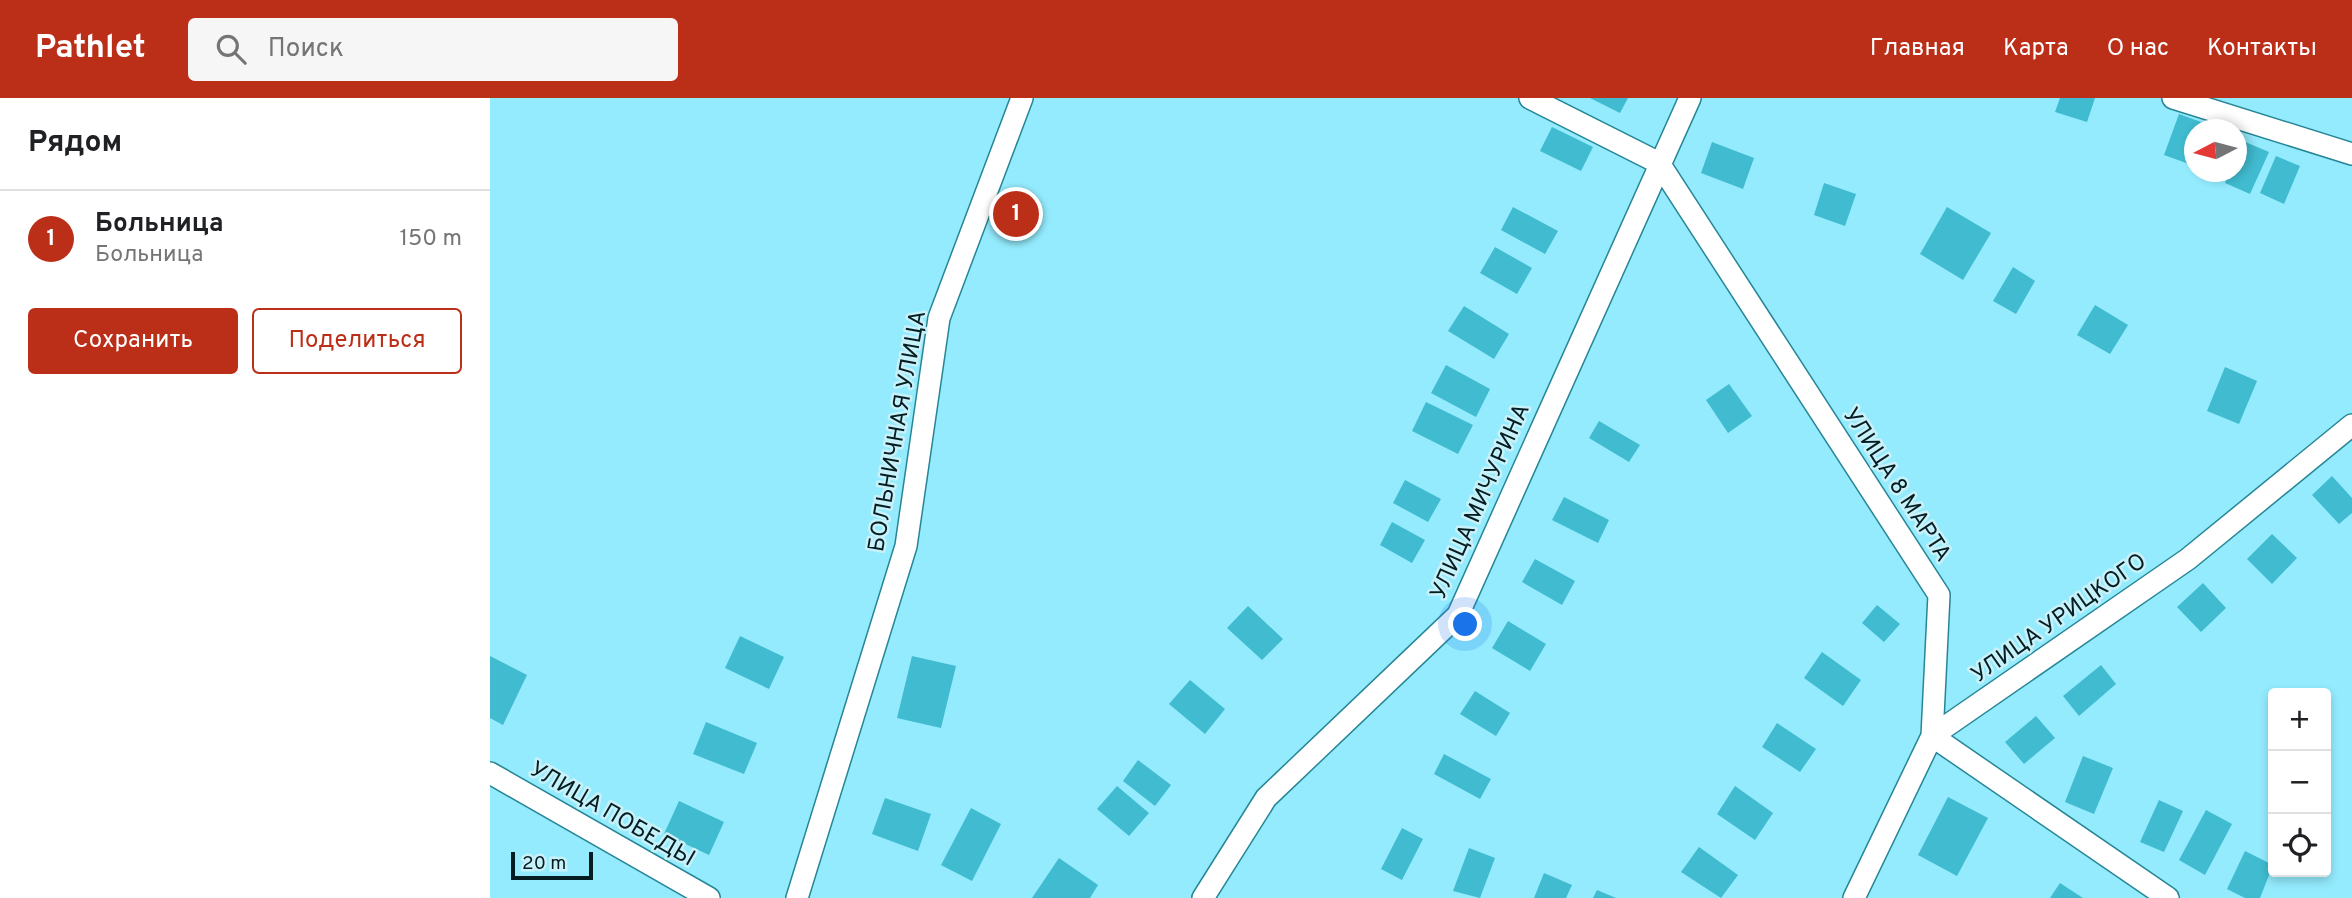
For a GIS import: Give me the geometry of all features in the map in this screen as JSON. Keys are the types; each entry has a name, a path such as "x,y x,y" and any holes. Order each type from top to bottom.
{"street":[{"name":"БОЛЬНИЧНАЯ УЛИЦА","path":"797,898 906,545 939,318 1022,98"},
{"path":"1530,98 1659,163"},
{"name":"УЛИЦА МИЧУРИНА","path":"1203,898 1266,798 1458,615 1690,98"},
{"path":"2174,98 2352,154"},
{"name":"УЛИЦА 8 МАРТА","path":"1659,163 1939,595 1932,736"},
{"name":"УЛИЦА УРИЦКОГО","path":"1854,898 1932,736 2188,559 2352,425"},
{"path":"1932,736 2168,898"},
{"name":"УЛИЦА ПОБЕДЫ","path":"490,774 709,898"}],"building":[{"path":"1590,98 1628,98 1620,113"},
{"path":"2060,98 2095,98 2087,122 2055,112"},
{"path":"2179,114 2193,119 2184,119 2184,162 2164,155"},
{"path":"1552,127 1593,147 1581,171 1540,151"},
{"path":"1712,142 1754,158 1743,189 1701,173"},
{"path":"2247,143 2269,152 2250,194 2225,183 2247,182"},
{"path":"2276,156 2300,166 2284,204 2260,193"},
{"path":"1824,183 1856,194 1845,226 1814,215"},
{"path":"1513,207 1558,231 1545,254 1501,230"},
{"path":"1947,207 1991,233 1963,280 1920,254"},
{"path":"1495,247 1532,268 1517,294 1480,273"},
{"path":"2013,267 2035,281 2016,314 1993,301"},
{"path":"2095,305 2128,325 2110,354 2077,335"},
{"path":"1464,306 1509,334 1494,359 1448,331"},
{"path":"1446,365 1490,389 1476,417 1431,393"},
{"path":"2225,367 2257,381 2239,424 2207,411"},
{"path":"1729,384 1752,416 1728,433 1706,400"},
{"path":"1426,402 1473,425 1458,454 1412,431"},
{"path":"1599,421 1640,445 1629,462 1589,438"},
{"path":"2332,476 2352,498 2352,513 2339,524 2312,495"},
{"path":"1405,480 1441,499 1428,522 1393,503"},
{"path":"1564,497 1609,520 1598,543 1552,520"},
{"path":"1392,522 1425,540 1412,563 1380,545"},
{"path":"2272,534 2297,558 2272,584 2247,559"},
{"path":"1535,559 1575,581 1562,605 1522,582"},
{"path":"2203,583 2226,608 2201,632 2177,607"},
{"path":"1877,605 1900,624 1884,642 1862,623"},
{"path":"1248,606 1283,639 1262,660 1227,628"},
{"path":"1508,621 1546,644 1530,671 1492,648"},
{"path":"740,636 784,657 769,689 725,668"},
{"path":"1822,652 1861,680 1843,706 1804,678"},
{"path":"490,656 527,675 503,725 490,718"},
{"path":"912,656 956,666 941,728 897,718"},
{"path":"2101,665 2116,684 2079,716 2063,696"},
{"path":"1190,680 1225,709 1205,734 1169,704"},
{"path":"1475,691 1510,713 1496,736 1460,714"},
{"path":"2036,716 2055,738 2024,764 2005,742"},
{"path":"706,722 757,743 744,774 693,754"},
{"path":"1777,723 1816,749 1800,772 1762,747"},
{"path":"1444,754 1491,779 1480,799 1434,774"},
{"path":"2083,756 2113,768 2094,814 2065,802"},
{"path":"1138,760 1171,785 1155,806 1123,781"},
{"path":"1117,786 1149,813 1129,836 1097,809"},
{"path":"1735,786 1773,813 1755,840 1717,814"},
{"path":"1948,797 1988,818 1957,876 1918,855"},
{"path":"885,798 931,814 918,851 872,834"},
{"path":"2159,800 2183,811 2164,852 2140,842"},
{"path":"679,801 724,822 709,855 664,834"},
{"path":"971,808 1001,824 972,881 941,865"},
{"path":"2206,810 2232,824 2205,875 2179,860"},
{"path":"1402,828 1423,839 1402,880 1381,869"},
{"path":"1699,847 1738,875 1721,898 1681,872"},
{"path":"1469,848 1495,858 1480,898 1453,891"},
{"path":"2245,851 2268,862 2268,877 2260,898 2245,898 2227,889"},
{"path":"1059,858 1098,885 1090,898 1032,898"},
{"path":"1544,873 1572,885 1566,898 1534,898"},
{"path":"2060,883 2083,898 2050,898"},
{"path":"1597,890 1616,898 1593,898"}],"place":[{"name":"Больница","path":"1016,214"}]}
